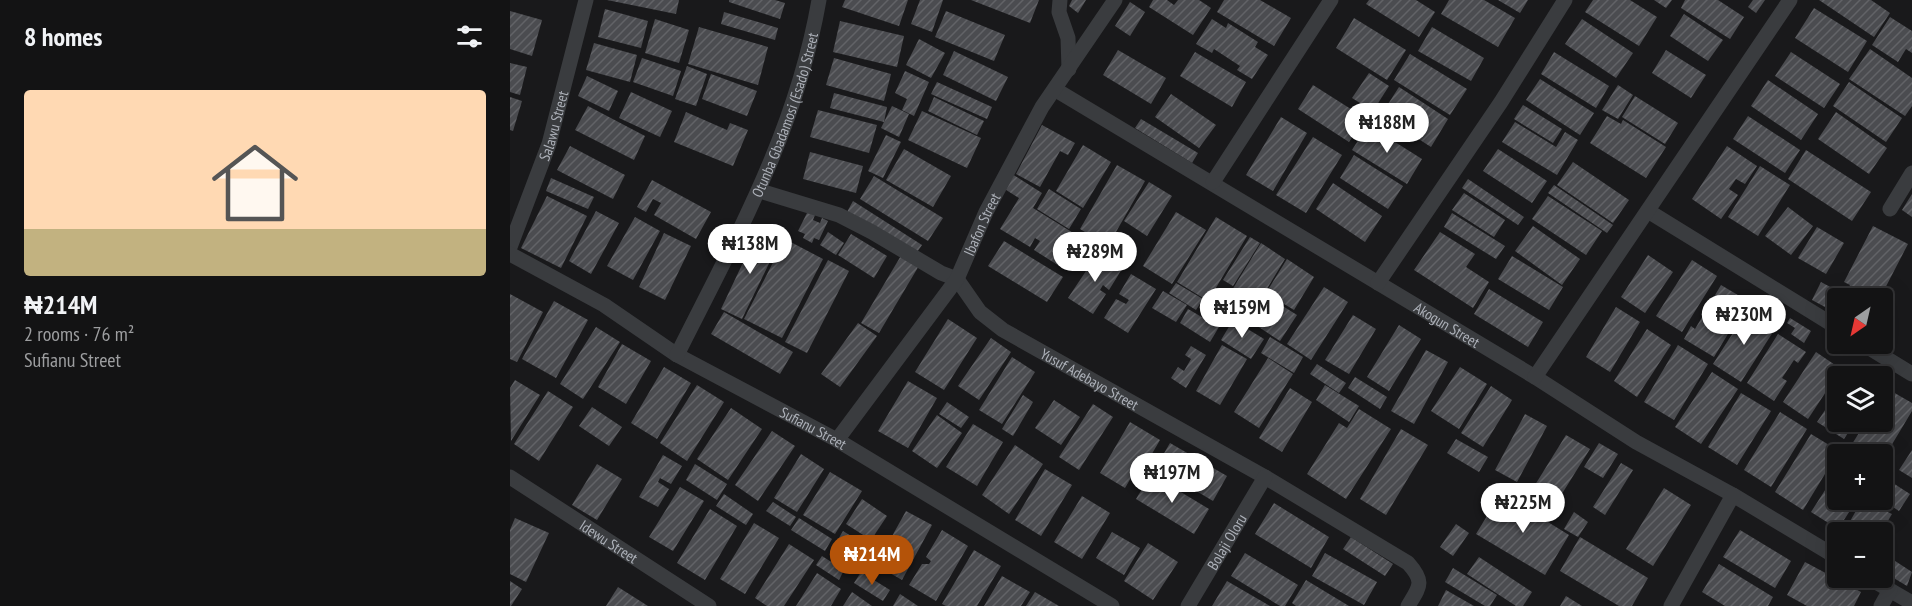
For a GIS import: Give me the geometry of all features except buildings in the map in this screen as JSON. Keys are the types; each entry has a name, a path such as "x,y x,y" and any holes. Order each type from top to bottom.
{"street":[{"name":"Salawu Street","path":"510,247 549,144 586,0"},
{"name":"Otunba Gbadamosi (Esado) Street","path":"677,355 760,190 798,94 819,0"},
{"path":"1060,0 1059,12 1068,38 1069,69"},
{"name":"Ibafon Street","path":"837,440 957,279 986,212 1042,107 1056,90 1115,0"},
{"path":"1213,182 1331,0"},
{"path":"1378,283 1501,102 1566,0"},
{"path":"1536,377 1790,0"},
{"name":"Akogun Street","path":"1056,90 1536,377 1636,442 1733,495 1827,551"},
{"path":"1890,209 1912,173"},
{"path":"760,190 839,215 941,273 957,279"},
{"path":"1648,211 1827,321"},
{"name":"Sufianu Street","path":"510,254 604,305 677,355 837,440 1112,606"},
{"name":"Yusuf Adebayo Street","path":"957,279 980,312 1003,330 1265,477 1408,563 1419,575 1420,586 1408,606"},
{"path":"1879,354 1912,374"},
{"name":"Idewu Street","path":"510,477 709,606"},
{"name":"Bolaji Oloru","path":"1188,606 1265,477"},
{"path":"1671,606 1733,495"},
{"path":"1886,588 1912,603"},
{"path":"1881,606 1890,590"}]}
